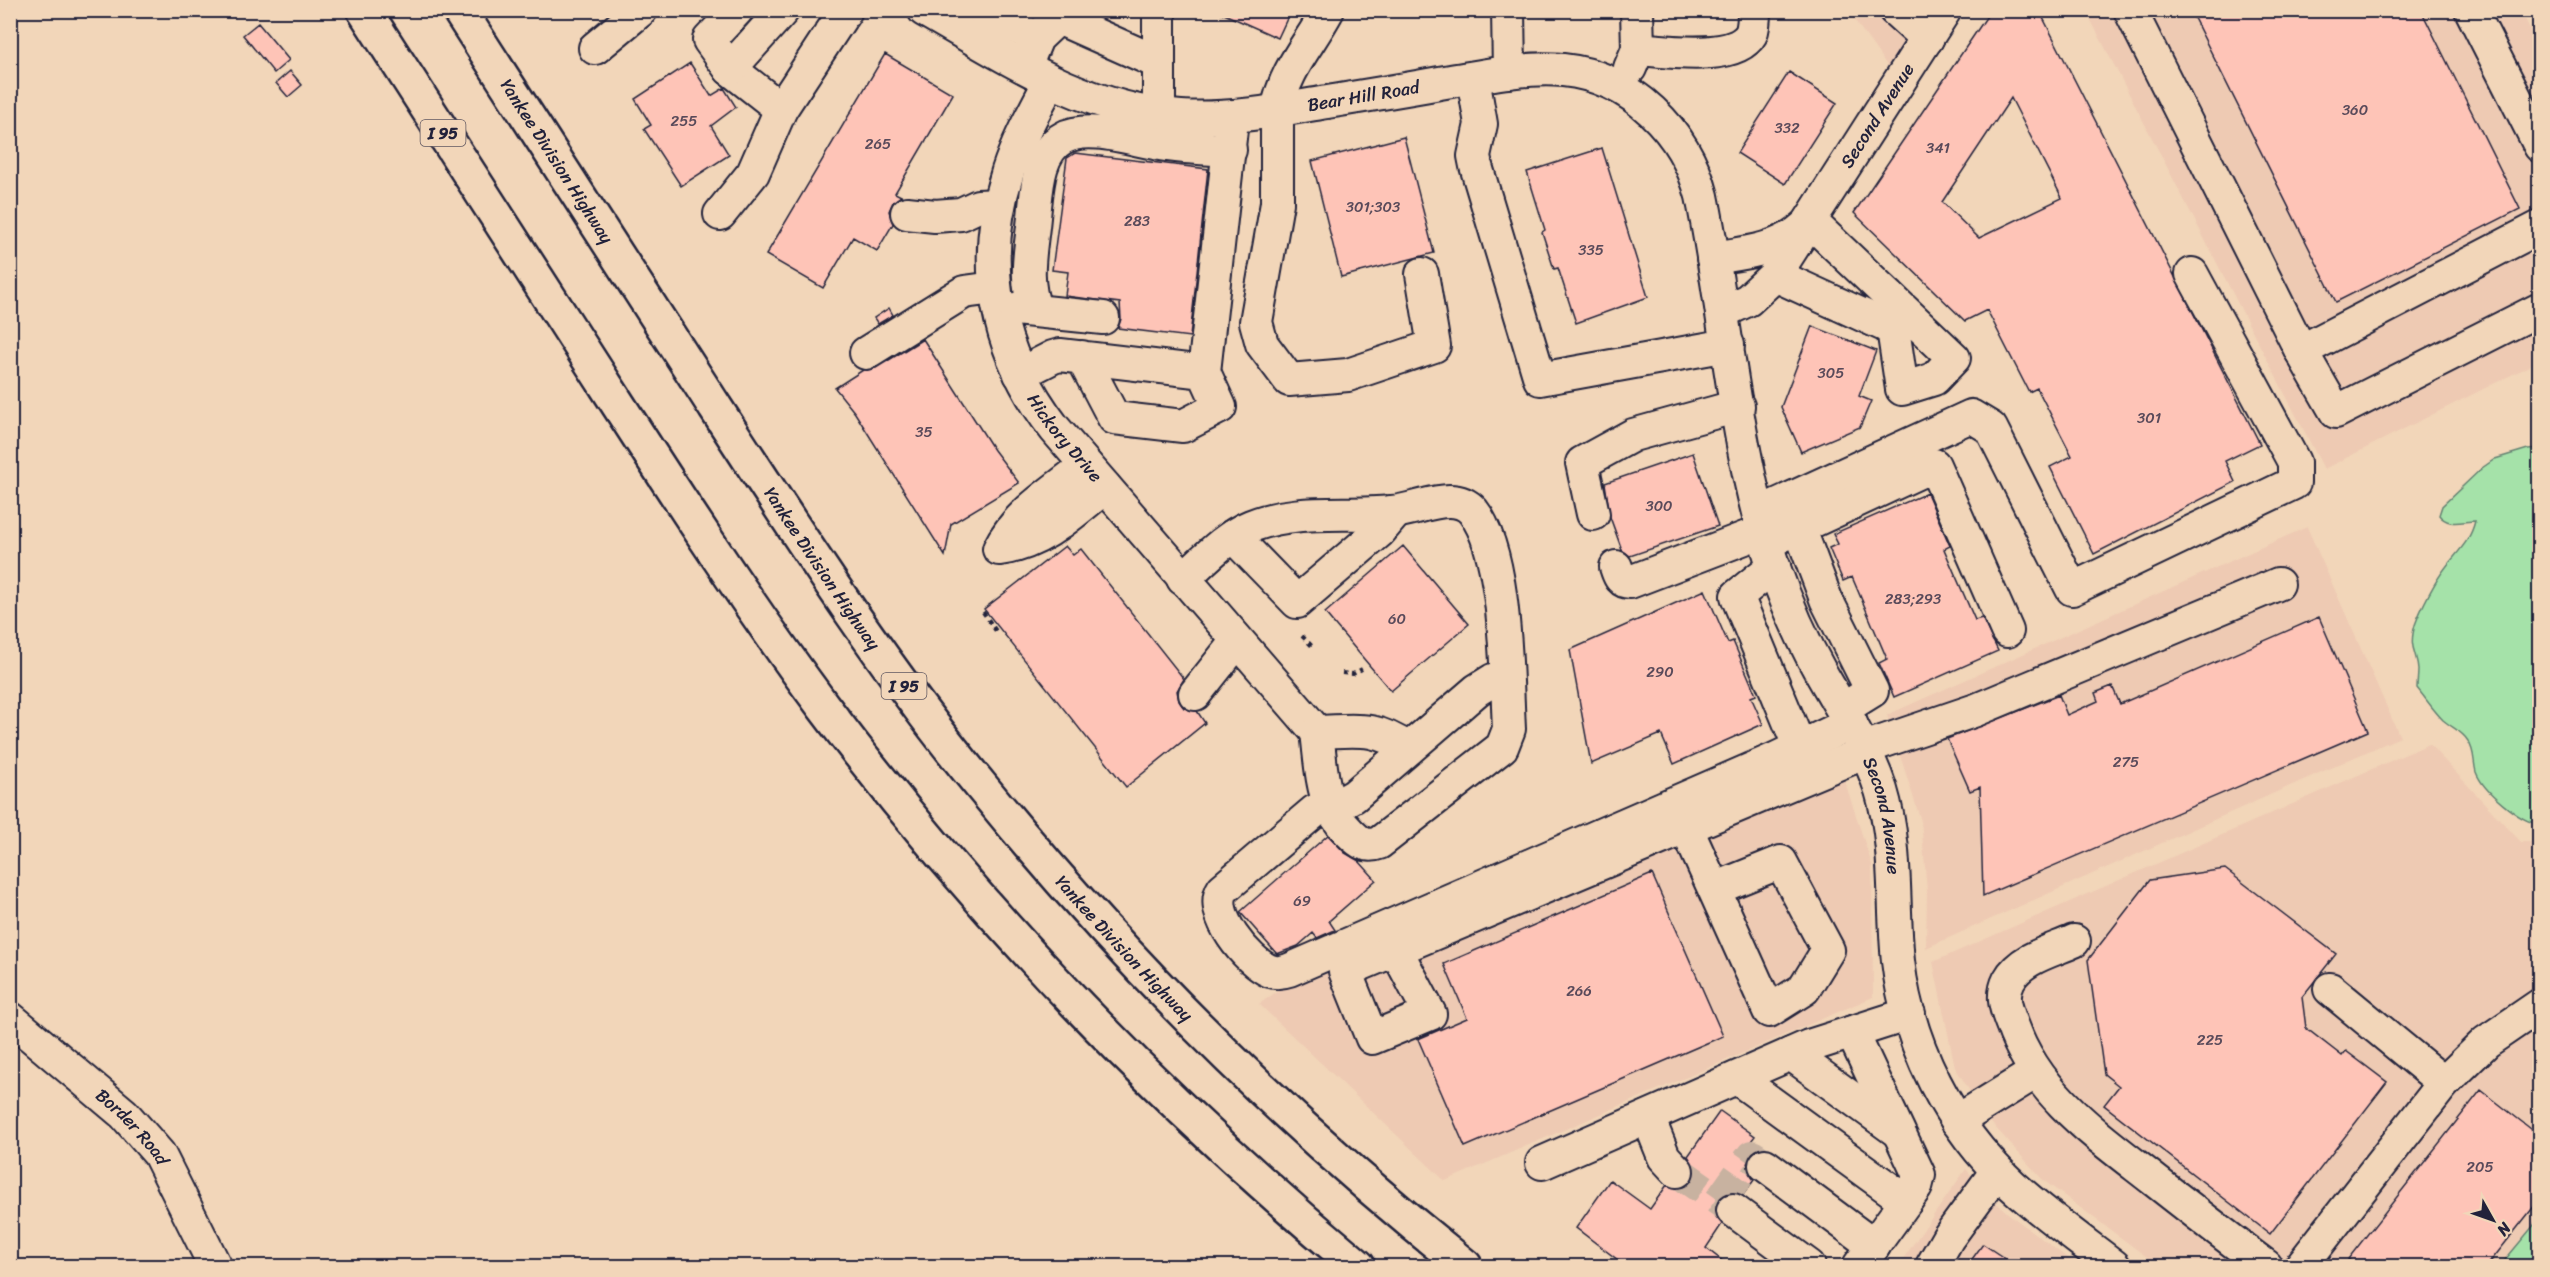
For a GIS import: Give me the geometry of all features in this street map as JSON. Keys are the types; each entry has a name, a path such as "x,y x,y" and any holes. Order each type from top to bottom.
{"highway":[{"name":"I 95","path":"364,10 721,561 797,670 868,764 970,886 1072,999 1184,1110 1358,1266"},
{"name":"Yankee Division Highway","path":"459,10 806,546 887,663 980,785 1133,961 1238,1069 1410,1222 1465,1266"}],"street":[{"path":"595,48 641,10"},
{"path":"737,10 710,40 730,69 781,109"},
{"path":"730,69 783,10"},
{"name":"Bear Hill Road","path":"924,10 1038,74 1095,100 1159,115 1197,118 1277,111 1509,72 1539,70 1576,72 1599,79 1621,89 1657,116 1686,153 1699,185 1713,258"},
{"path":"983,10 1046,19 1159,63"},
{"path":"1159,10 1159,115"},
{"path":"1328,10 1286,76 1277,111 1278,203 1256,322 1262,344 1290,380 1348,375 1434,346 1422,274"},
{"path":"1508,10 1509,72"},
{"path":"1621,89 1638,50 1637,10"},
{"path":"1638,50 1709,52 1734,48 1746,40 1752,32 1754,10"},
{"path":"1895,10 1926,39"},
{"name":"Second Avenue","path":"1722,312 1748,300 1775,275 1945,10"},
{"path":"2130,10 2301,351 2336,412 2540,309"},
{"path":"2471,10 2540,146"},
{"path":"720,214 753,173 781,109 835,15"},
{"name":"Hickory Drive","path":"1046,19 1038,74 999,205 994,247 996,298 1020,374 1045,417 1317,732"},
{"path":"1473,78 1481,124 1474,156 1476,166 1540,379 1728,345"},
{"path":"1082,357 1114,418 1183,426 1220,407 1204,372 1232,116"},
{"path":"1036,311 1027,282 1038,181 1044,162 1057,143 1074,134 1092,132 1165,145 1230,150"},
{"path":"907,213 935,216 961,214 978,206 999,205"},
{"path":"1810,221 1888,295 1954,358 1934,379 1902,389 1888,295"},
{"name":"Second Avenue","path":"1810,221 1790,238 1774,245 1713,258 1738,406 1766,538 1802,636 1856,733 1880,788 1894,853 1899,962 1909,1014 1924,1059 1952,1113 1997,1171 2040,1209 2114,1266"},
{"path":"2301,351 2540,227"},
{"path":"1800,748 1737,596 1766,538 1971,416 1991,428 2072,589 2294,483 2294,462 2192,274"},
{"path":"1775,275 1893,329"},
{"path":"866,353 964,292 996,298 1036,311 1103,318"},
{"path":"1020,374 1053,357 1082,357 1204,372"},
{"path":"1593,514 1582,463 1633,435 1738,406"},
{"path":"1616,567 1620,578 1624,582 1630,582 1799,527 1934,465 2007,631"},
{"path":"1183,579 1233,536 1260,523 1307,514 1396,512 1448,501 1465,504 1476,516 1490,547 1497,573 1509,729 1502,747 1379,843 1369,846 1360,842 1342,825 1329,806 1323,783 1317,732 1375,731 1388,735 1408,749"},
{"path":"1233,536 1298,602 1380,531 1396,512"},
{"path":"1396,950 1686,827 1856,733 1872,691 1834,617 1799,527"},
{"path":"1506,675 1485,684 1354,796 1309,816 1229,882 1219,894 1221,915 1236,941 1270,971 1288,970 1800,748 1856,733 1976,710 2278,584"},
{"path":"1802,636 1834,617"},
{"path":"1195,694 1238,641"},
{"path":"1686,827 1714,889"},
{"path":"2074,941 2023,964 2013,974 2006,987 2006,1007 2032,1066 2066,1108 2086,1127 2265,1266"},
{"path":"2330,989 2444,1083"},
{"path":"2301,1266 2444,1083 2486,1042 2539,1007"},
{"path":"1542,1163 1791,1054 1909,1014"},
{"name":"Border Road","path":"10,1018 124,1114 159,1154 215,1266"},
{"path":"1765,1165 1866,1256 1916,1187 1919,1175 1851,1032"},
{"path":"1791,1054 1900,1133"},
{"path":"1952,1113 2032,1066"},
{"path":"1737,1078 1906,1201"},
{"path":"1648,1117 1664,1157 1677,1171"},
{"path":"1932,1266 1952,1232 1997,1171"},
{"path":"1732,1210 1809,1266"}],"path":[{"path":"982,612 996,631"},
{"path":"1302,636 1313,647"},
{"path":"1342,673 1353,674 1362,669"}],"shaded area":[{"path":"1848,11 1929,11 1891,71"},
{"path":"2086,11 2521,11 2539,47 2539,361 2324,469"},
{"path":"2307,527 2400,737 1926,948 1927,891 1921,821 1887,715"},
{"path":"2429,744 2521,842 2539,842 2539,1266 2159,1266 2043,1180 1985,1116 1955,1067 1933,962"},
{"path":"1833,745 1872,865 1873,997 1445,1181 1259,1004 1316,964"},
{"path":"1966,1169 1990,1197 2010,1215 2078,1266 1898,1266"}],"green space":[{"path":"2540,448 2539,824 2513,812 2480,780 2476,772 2473,752 2466,738 2443,720 2417,688 2418,670 2412,640 2415,625 2429,595 2442,573 2467,541 2475,521 2447,521 2439,515 2442,506 2482,468 2495,459 2528,449"},
{"path":"2539,1219 2539,1266 2500,1266"}],"building":[{"path":"1215,10 1291,10 1278,38"},
{"path":"1991,10 2039,10 2260,444 2225,461 2235,482 2094,554 2050,467 2072,456 2037,388 2029,392 1987,310 1965,321 1854,213","holes":["2011,98 2062,198 1979,238 1942,202"]},
{"path":"2190,10 2421,10 2520,209 2336,302"},
{"path":"258,23 289,60 274,73 243,35"},
{"path":"885,54 953,94 895,193 901,196 893,202 889,211 893,224 877,251 853,237 823,288 766,255"},
{"path":"690,63 711,96 724,88 736,107 711,126 729,155 681,186 644,129 651,125 635,99"},
{"path":"290,71 302,85 288,97 276,83"},
{"path":"1789,72 1837,103 1785,184 1737,153"},
{"path":"1404,137 1434,253 1341,277 1312,161"},
{"path":"1602,148 1648,297 1576,323 1558,268 1554,269 1527,172"},
{"path":"1075,153 1208,169 1190,337 1118,328 1121,319 1120,303 1065,296 1068,272 1052,270 1067,158"},
{"path":"889,308 893,315 878,324 874,318"},
{"path":"1812,326 1876,351 1859,396 1871,401 1860,427 1801,452 1781,407"},
{"path":"923,339 994,450 1019,483 951,524 945,556 855,413 835,388 863,370 876,368"},
{"path":"1693,453 1718,526 1630,556 1622,550 1610,517 1605,483"},
{"path":"1927,493 1950,546 1944,549 1975,620 1982,618 1998,651 1894,697 1879,663 1887,659 1852,577 1843,581 1829,548 1838,544 1833,534"},
{"path":"1065,546 1073,555 1081,549 1184,679 1177,691 1179,701 1184,708 1197,711 1205,723 1126,787 984,609"},
{"path":"1403,546 1469,624 1391,691 1325,613"},
{"path":"1705,590 1728,643 1733,641 1756,695 1751,697 1763,724 1674,764 1661,734 1591,764 1570,650"},
{"path":"2319,617 2368,731 1983,896 1980,787 1970,791 1947,739 2059,695 2067,715 2098,701 2095,693 2112,686 2120,704"},
{"path":"1328,835 1345,853 1359,861 1376,880 1329,921 1335,930 1317,938 1313,933 1298,946 1277,954 1240,912"},
{"path":"2225,869 2336,954 2302,997 2306,1028 2342,1056 2346,1051 2387,1082 2270,1234 2104,1105 2119,1086 2104,1074 2088,960 2150,880"},
{"path":"1652,874 1723,1036 1465,1147 1418,1039 1467,1018 1444,964"},
{"path":"2481,1090 2540,1136 2540,1199 2487,1266 2358,1266 2348,1259"},
{"path":"1720,1111 1755,1136 1748,1145 1756,1150 1750,1155 1747,1164 1754,1180 1743,1195 1734,1192 1726,1193 1718,1200 1715,1207 1716,1217 1722,1224 1706,1248 1729,1266 1626,1266 1576,1228 1610,1180 1650,1209 1667,1185 1680,1189 1689,1185 1694,1177 1695,1168 1688,1156"},
{"path":"1983,1244 2016,1266 1967,1266"}],"tunnel":[{"path":"1720,1201 1752,1156 1765,1165"},
{"path":"1677,1171 1733,1210"}]}
